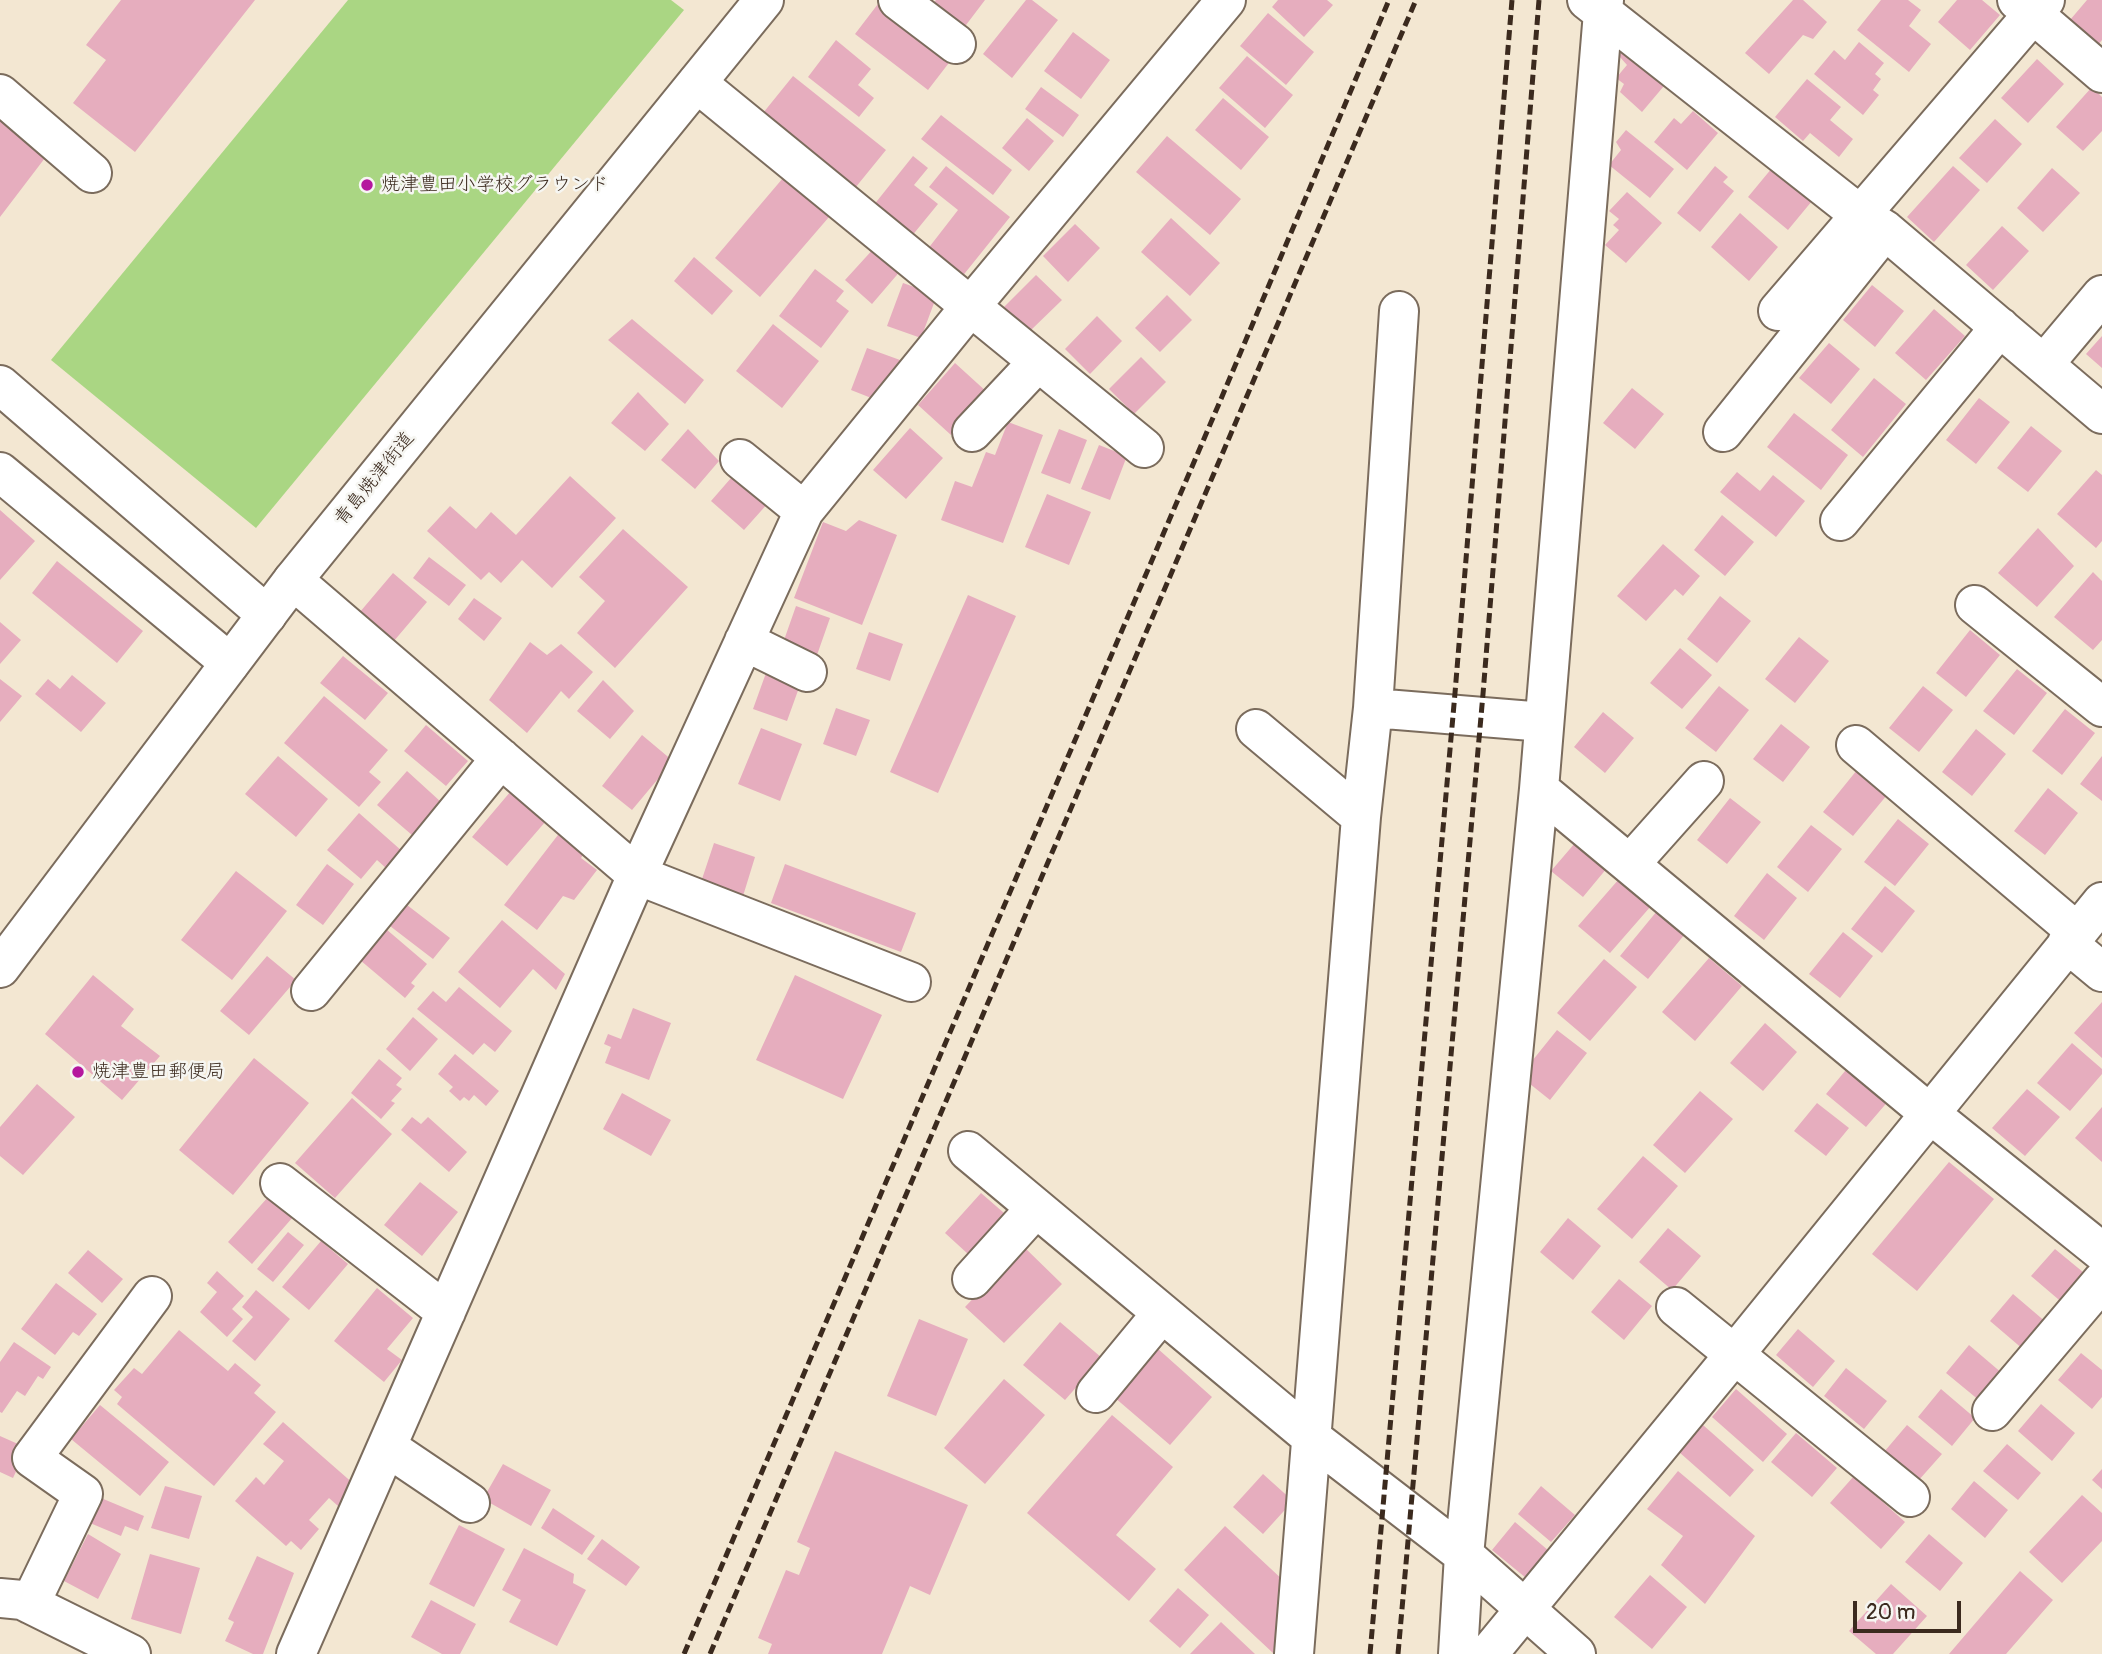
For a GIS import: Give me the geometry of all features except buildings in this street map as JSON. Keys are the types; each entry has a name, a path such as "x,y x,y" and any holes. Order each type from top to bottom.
{"street":[{"name":"青島焼津街道","path":"0,968 293,580 764,0"},
{"path":"898,0 957,44"},
{"path":"296,1654 638,875 804,511 1226,0"},
{"path":"1598,4 1872,222 2102,414"},
{"path":"1458,1654 1464,1555 1544,722 1598,4"},
{"path":"1723,432 1872,222 2032,5 2102,73"},
{"path":"696,83 1144,448"},
{"path":"0,93 92,173"},
{"path":"1778,312 1872,222"},
{"path":"2044,364 2102,295"},
{"path":"1294,1654 1361,817 1373,708 1399,311"},
{"path":"1840,521 2000,327"},
{"path":"972,432 1038,362"},
{"path":"0,385 267,615"},
{"path":"740,459 804,511"},
{"path":"1,474 230,663"},
{"path":"293,580 638,875 911,982"},
{"path":"1975,605 2102,707"},
{"path":"744,641 807,672"},
{"path":"1373,708 1544,722"},
{"path":"1256,730 1361,817"},
{"path":"1856,746 2072,938 2102,972"},
{"path":"311,990 501,758"},
{"path":"1630,864 1704,781"},
{"path":"1538,789 1929,1113 2102,1252"},
{"path":"1488,1654 2102,902"},
{"path":"968,1151 1312,1438 1464,1555 1576,1654"},
{"path":"280,1183 446,1312"},
{"path":"972,1279 1036,1208"},
{"path":"1992,1411 2102,1281"},
{"path":"131,1654 15,1601 83,1494 32,1458 152,1296"},
{"path":"1676,1307 1910,1497"},
{"path":"1096,1393 1162,1312"},
{"path":"387,1447 470,1503"}],"green space":[{"name":"焼津豊田小学校グラウンド","path":"348,0 671,0 684,10 256,528 51,360"}],"railway":[{"path":"684,1654 1389,0"},
{"path":"710,1654 1416,0"},
{"path":"1370,1654 1455,693 1512,0"},
{"path":"1398,1654 1483,694 1539,0"}],"place":[{"name":"焼津豊田小学校グラウンド","path":"367,185"},
{"name":"焼津豊田郵便局","path":"78,1072"}]}
